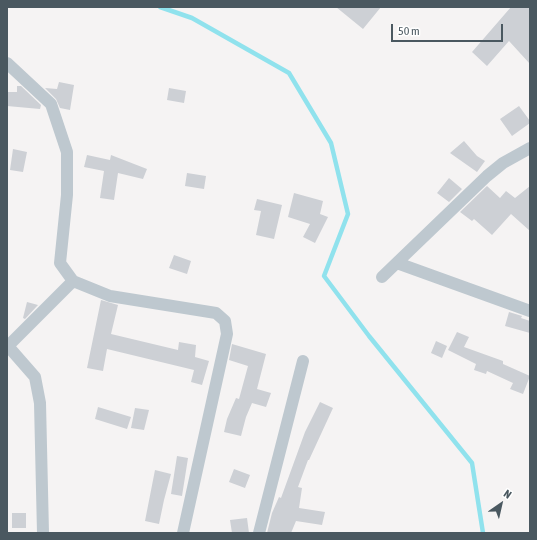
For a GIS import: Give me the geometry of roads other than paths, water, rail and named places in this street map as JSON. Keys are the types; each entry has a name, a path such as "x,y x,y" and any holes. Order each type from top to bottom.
{"street":[{"path":"7,63 51,104 67,152 67,195 60,263 73,281 110,296 216,313 226,321 227,334 183,533"},
{"path":"382,277 487,176 503,163 530,148"},
{"path":"397,264 530,311"},
{"path":"43,533 40,403 35,377 8,346 73,281"},
{"path":"259,533 303,361"}],"waterway":[{"path":"160,7 192,18 289,73 331,143 348,214 324,276 369,336 472,463 483,533"}]}
